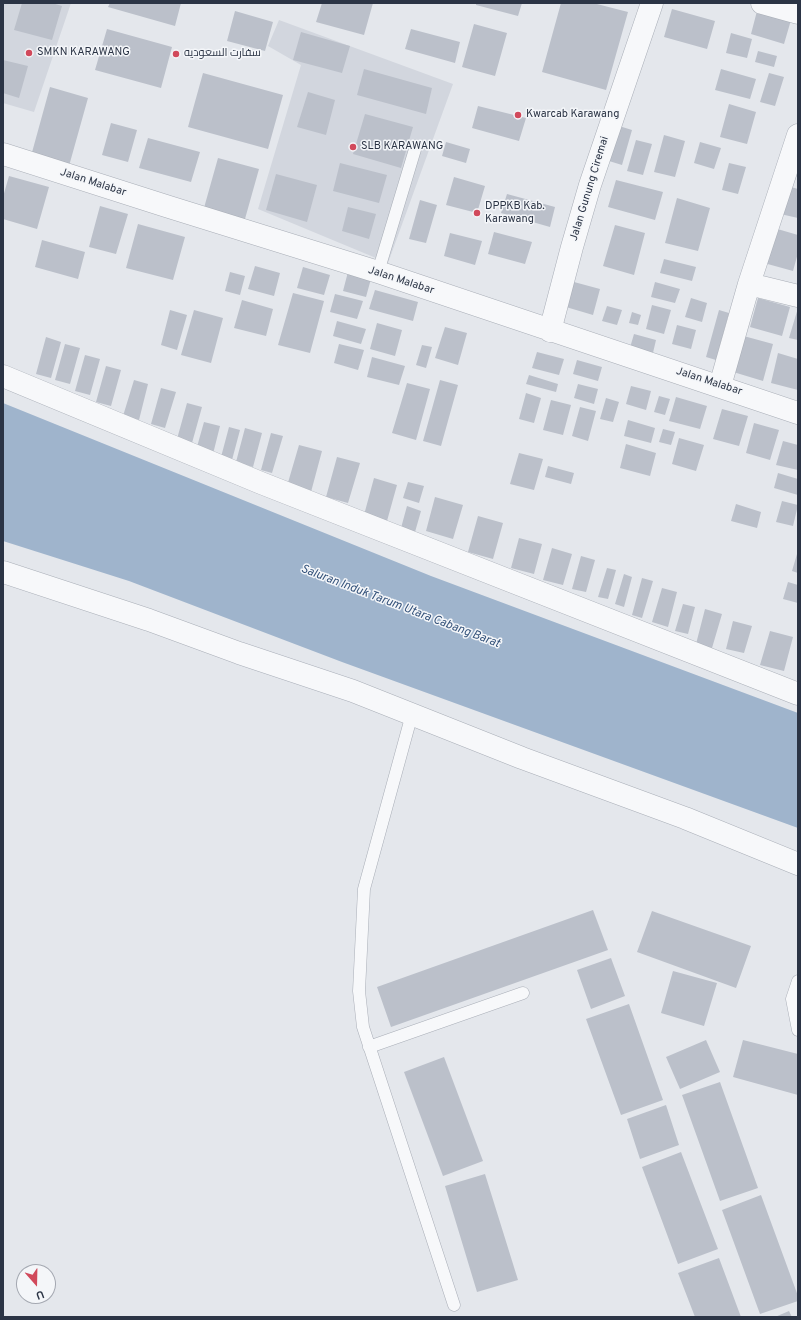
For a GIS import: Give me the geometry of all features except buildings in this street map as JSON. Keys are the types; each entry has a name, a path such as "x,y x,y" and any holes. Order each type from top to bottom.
{"street":[{"name":"Jalan Gunung Ciremai","path":"550,331 572,246 590,185 652,3"},
{"path":"762,3 798,12"},
{"path":"720,386 749,284 794,162 798,135"},
{"name":"Jalan Malabar","path":"3,154 378,272 798,413"},
{"path":"749,284 798,296"},
{"path":"3,376 262,483 798,694"},
{"path":"3,572 149,620 239,653 353,691 522,758 685,818 798,864"}],"lane":[{"path":"378,272 416,146"},
{"path":"412,714 364,889 359,991 363,1027 369,1047 454,1305"},
{"path":"798,981 792,999 798,1030"},
{"path":"369,1047 523,993"}],"shaded area":[{"name":"SMKN KARAWANG","path":"3,3 71,3 34,112 3,103"},
{"name":"SLB KARAWANG","path":"279,20 453,84 388,263 258,209 301,65 268,46"}],"water":[{"name":"Saluran Induk Tarum Utara Cabang Barat","path":"3,403 431,576 798,713 798,828 342,662 129,581 3,541"}],"place":[{"name":"SMKN KARAWANG","path":"29,53"},
{"name":"سفارت السعوديه","path":"176,54"},
{"name":"Kwarcab Karawang","path":"518,115"},
{"name":"SLB KARAWANG","path":"353,147"},
{"name":"DPPKB Kab. Karawang","path":"477,213"}]}
